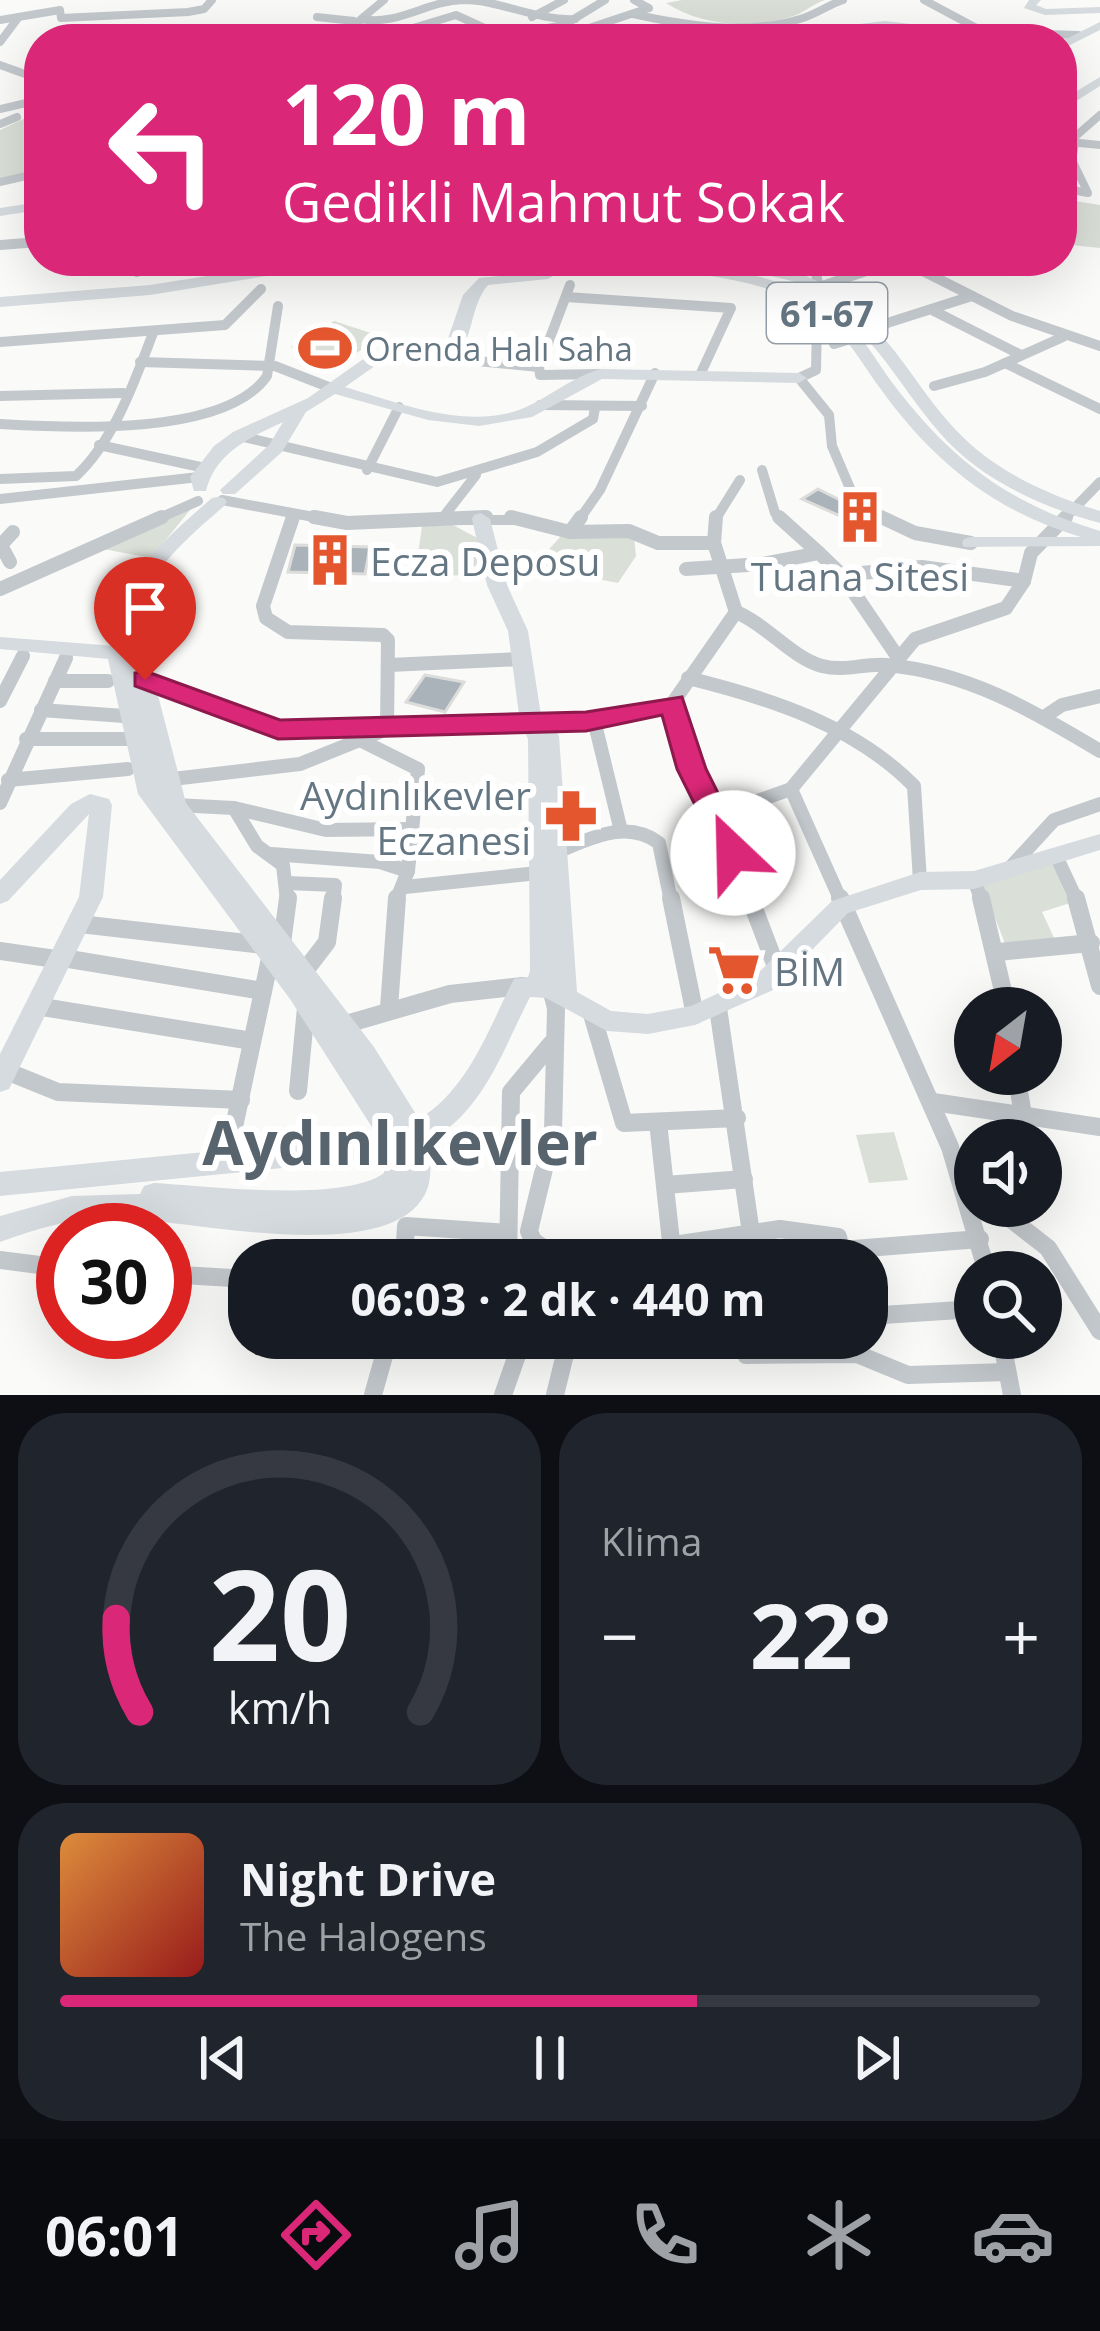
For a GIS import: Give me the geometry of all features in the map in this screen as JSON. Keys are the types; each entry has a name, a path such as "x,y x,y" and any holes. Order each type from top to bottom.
{"street":[{"path":"0,20 54,8 62,18 188,12 204,10 212,0"},
{"path":"355,24 384,0"},
{"path":"409,14 418,0"},
{"path":"317,17 357,20 470,0 528,17 574,19"},
{"path":"513,24 565,0"},
{"path":"555,24 574,19 605,0"},
{"path":"600,24 649,8 634,0"},
{"path":"768,24 809,17 826,4 843,0"},
{"path":"924,0 969,24"},
{"path":"1036,0 1028,6 1093,28"},
{"path":"633,14 724,24"},
{"path":"0,42 22,15"},
{"path":"420,24 456,15 473,24"},
{"path":"620,17 645,24"},
{"path":"1077,135 1100,115"},
{"path":"0,124 17,117"},
{"path":"1077,170 1088,193 1077,191"},
{"path":"164,284 187,276"},
{"path":"0,291 67,292 209,276"},
{"path":"0,302 221,276"},
{"path":"164,284 229,286 278,276"},
{"path":"447,358 481,276"},
{"path":"479,285 493,278 530,276"},
{"name":"61-67","path":"678,276 746,285 808,310 862,354"},
{"name":"61-67","path":"727,276 785,292 826,313 948,463 1017,507 1100,540"},
{"name":"61-67","path":"755,276 795,284 832,301 898,356 965,449 1027,487 1100,514"},
{"name":"61-67","path":"781,276 819,286 888,325 898,356"},
{"path":"816,276 819,286 851,276"},
{"path":"930,276 1064,337 1100,346"},
{"path":"0,479 76,476 86,470 110,431 123,393 156,328 232,322 262,289"},
{"path":"700,375 730,308 568,291 538,368 540,375 550,376 655,373 700,375 799,379 817,394 829,415 829,444 841,483 888,522 920,539 971,543"},
{"path":"862,354 845,353 834,344 971,296"},
{"path":"0,424 110,431 233,405 265,386 275,366 278,306"},
{"path":"934,311 1021,356"},
{"path":"799,379 818,364 817,324"},
{"path":"0,343 153,333"},
{"path":"934,386 1064,337"},
{"path":"0,1229 44,1212 121,1205 315,1221 359,1219 382,1214 410,1196 416,1181 405,1141 343,1025 304,971 272,947 158,809 143,772 121,623 134,591 207,494 239,436 307,405 382,354 538,368"},
{"path":"140,362 275,366 399,407"},
{"path":"1005,363 1100,409"},
{"path":"570,532 600,490 655,373"},
{"path":"307,405 399,407 508,418 540,405 574,381 601,374"},
{"path":"0,396 123,393"},
{"path":"0,589 207,494 276,448 307,405"},
{"path":"540,405 642,406"},
{"path":"368,470 399,407"},
{"path":"239,436 368,470 437,482 566,439 593,419 595,408"},
{"path":"99,445 207,494 294,515 347,523 507,517 570,532 629,531 665,544 714,542"},
{"path":"762,470 775,514 842,575 894,662"},
{"path":"444,516 479,471"},
{"path":"740,480 714,508 714,542 736,612 817,665 836,671 894,662 982,685 1100,751"},
{"name":"61-67","path":"1027,487 1068,496 1089,491 1090,504 1100,514"},
{"path":"718,815 791,789 880,688 894,662 915,639 1006,608 1024,581 1031,553 1089,491"},
{"path":"0,499 207,494"},
{"path":"1010,543 1032,533 1034,523 1017,507"},
{"path":"294,515 263,606 266,619 288,632 383,635 389,664 387,729"},
{"path":"481,519 497,585 518,631 531,722 539,739 542,971 544,990 556,1008 551,1044 554,1132 530,1231 532,1239"},
{"path":"3,560 6,535"},
{"path":"920,539 922,568"},
{"name":"61-67","path":"971,543 1100,540"},
{"path":"686,569 819,553"},
{"path":"842,575 922,568 1024,581"},
{"path":"736,612 673,704 692,769 718,815 778,969"},
{"path":"0,644 125,663 278,730 594,720 673,704"},
{"path":"0,654 12,669"},
{"path":"12,669 66,658 125,663"},
{"path":"0,803 66,658"},
{"path":"389,664 522,659"},
{"path":"55,681 125,663"},
{"path":"0,700 12,669"},
{"path":"688,678 721,686 838,732 880,757 914,786 920,881"},
{"path":"1044,717 1062,705 1100,696"},
{"path":"41,710 124,716"},
{"path":"594,720 621,831"},
{"path":"0,1184 226,1165 405,1141 450,1114 544,990 559,851 550,737 531,722"},
{"path":"8,780 300,764 387,729"},
{"path":"26,740 126,739"},
{"path":"362,742 418,769 407,879 394,906 388,1007"},
{"path":"0,1214 70,1196 122,1193 355,1198 392,1185 398,1177 405,1141 175,805 143,772"},
{"path":"791,789 840,908 954,1152"},
{"path":"0,895 79,810 90,802 100,805 95,822 96,871 80,924 3,1076 99,1097 241,1100"},
{"path":"1008,870 1054,820 1100,804"},
{"path":"175,805 234,808 326,830 412,829"},
{"path":"226,1165 286,883 284,866 257,846 234,808"},
{"path":"559,851 621,831 650,833 659,843 737,1118 751,1233"},
{"path":"343,1025 388,1007 544,990 608,1021 648,1024 706,1011 764,983 840,908 920,881 974,880 1100,842"},
{"path":"269,854 380,862 407,879 538,873"},
{"path":"1056,856 1074,891 1100,986"},
{"path":"974,880 998,952 1004,987"},
{"path":"286,883 335,885 327,942 304,971"},
{"path":"80,924 272,947"},
{"path":"998,952 1090,943"},
{"path":"0,951 263,992"},
{"path":"298,1090 307,1003"},
{"path":"36,1006 252,1041"},
{"path":"591,1012 624,1123 737,1118"},
{"path":"508,1239 511,1093 551,1044"},
{"path":"1020,1095 1023,1115"},
{"path":"933,1102 1100,1126"},
{"path":"658,1122 671,1239"},
{"path":"665,1185 744,1179"},
{"path":"405,1239 406,1226 508,1233"},
{"path":"978,1227 983,1251"},
{"path":"1025,1227 1049,1243 1100,1331"},
{"path":"726,1239 751,1233 827,1232 838,1239"},
{"path":"888,1250 980,1239"},
{"path":"0,1260 36,1265"},
{"path":"192,1276 228,1278"},
{"path":"888,1315 954,1310"},
{"path":"373,1395 383,1359"},
{"path":"503,1395 516,1359"},
{"path":"555,1395 564,1359"},
{"path":"866,1359 873,1369 899,1375 1007,1372"},
{"path":"1004,1359 1012,1395"}],"shaded area":[{"path":"825,0 790,17 742,24 695,17 666,3"},
{"path":"24,119 24,174 0,180 0,130"},
{"path":"1077,201 1100,205 1100,248 1077,246"},
{"path":"334,321 383,337 338,364 291,347"},
{"path":"189,509 151,558 98,548"},
{"path":"453,525 481,540 487,575 415,576 422,526"},
{"path":"562,535 634,537 636,556 618,583 542,568 542,557"},
{"path":"1051,862 1070,903 1042,912 1055,940 1006,946 981,882"},
{"path":"894,1132 908,1180 869,1183 856,1135"}],"building":[{"path":"818,489 854,507 871,522 865,527 802,499"},
{"name":"Ecza Deposu","path":"295,545 370,547 365,574 288,572"},
{"path":"425,675 464,682 445,712 406,702"}],"place":[{"name":"Orenda Halı Saha","path":"325,348"},
{"name":"Tuana Sitesi","path":"860,517"},
{"name":"Ecza Deposu","path":"330,560"},
{"name":"Aydınlıkevler Eczanesi","path":"571,816"},
{"name":"BİM","path":"734,970"}],"district":[{"name":"Aydınlıkevler","path":"400,1142"}],"route":[{"path":"145,680 249,723 278,730 586,722 673,704 692,769 733,853"}]}
